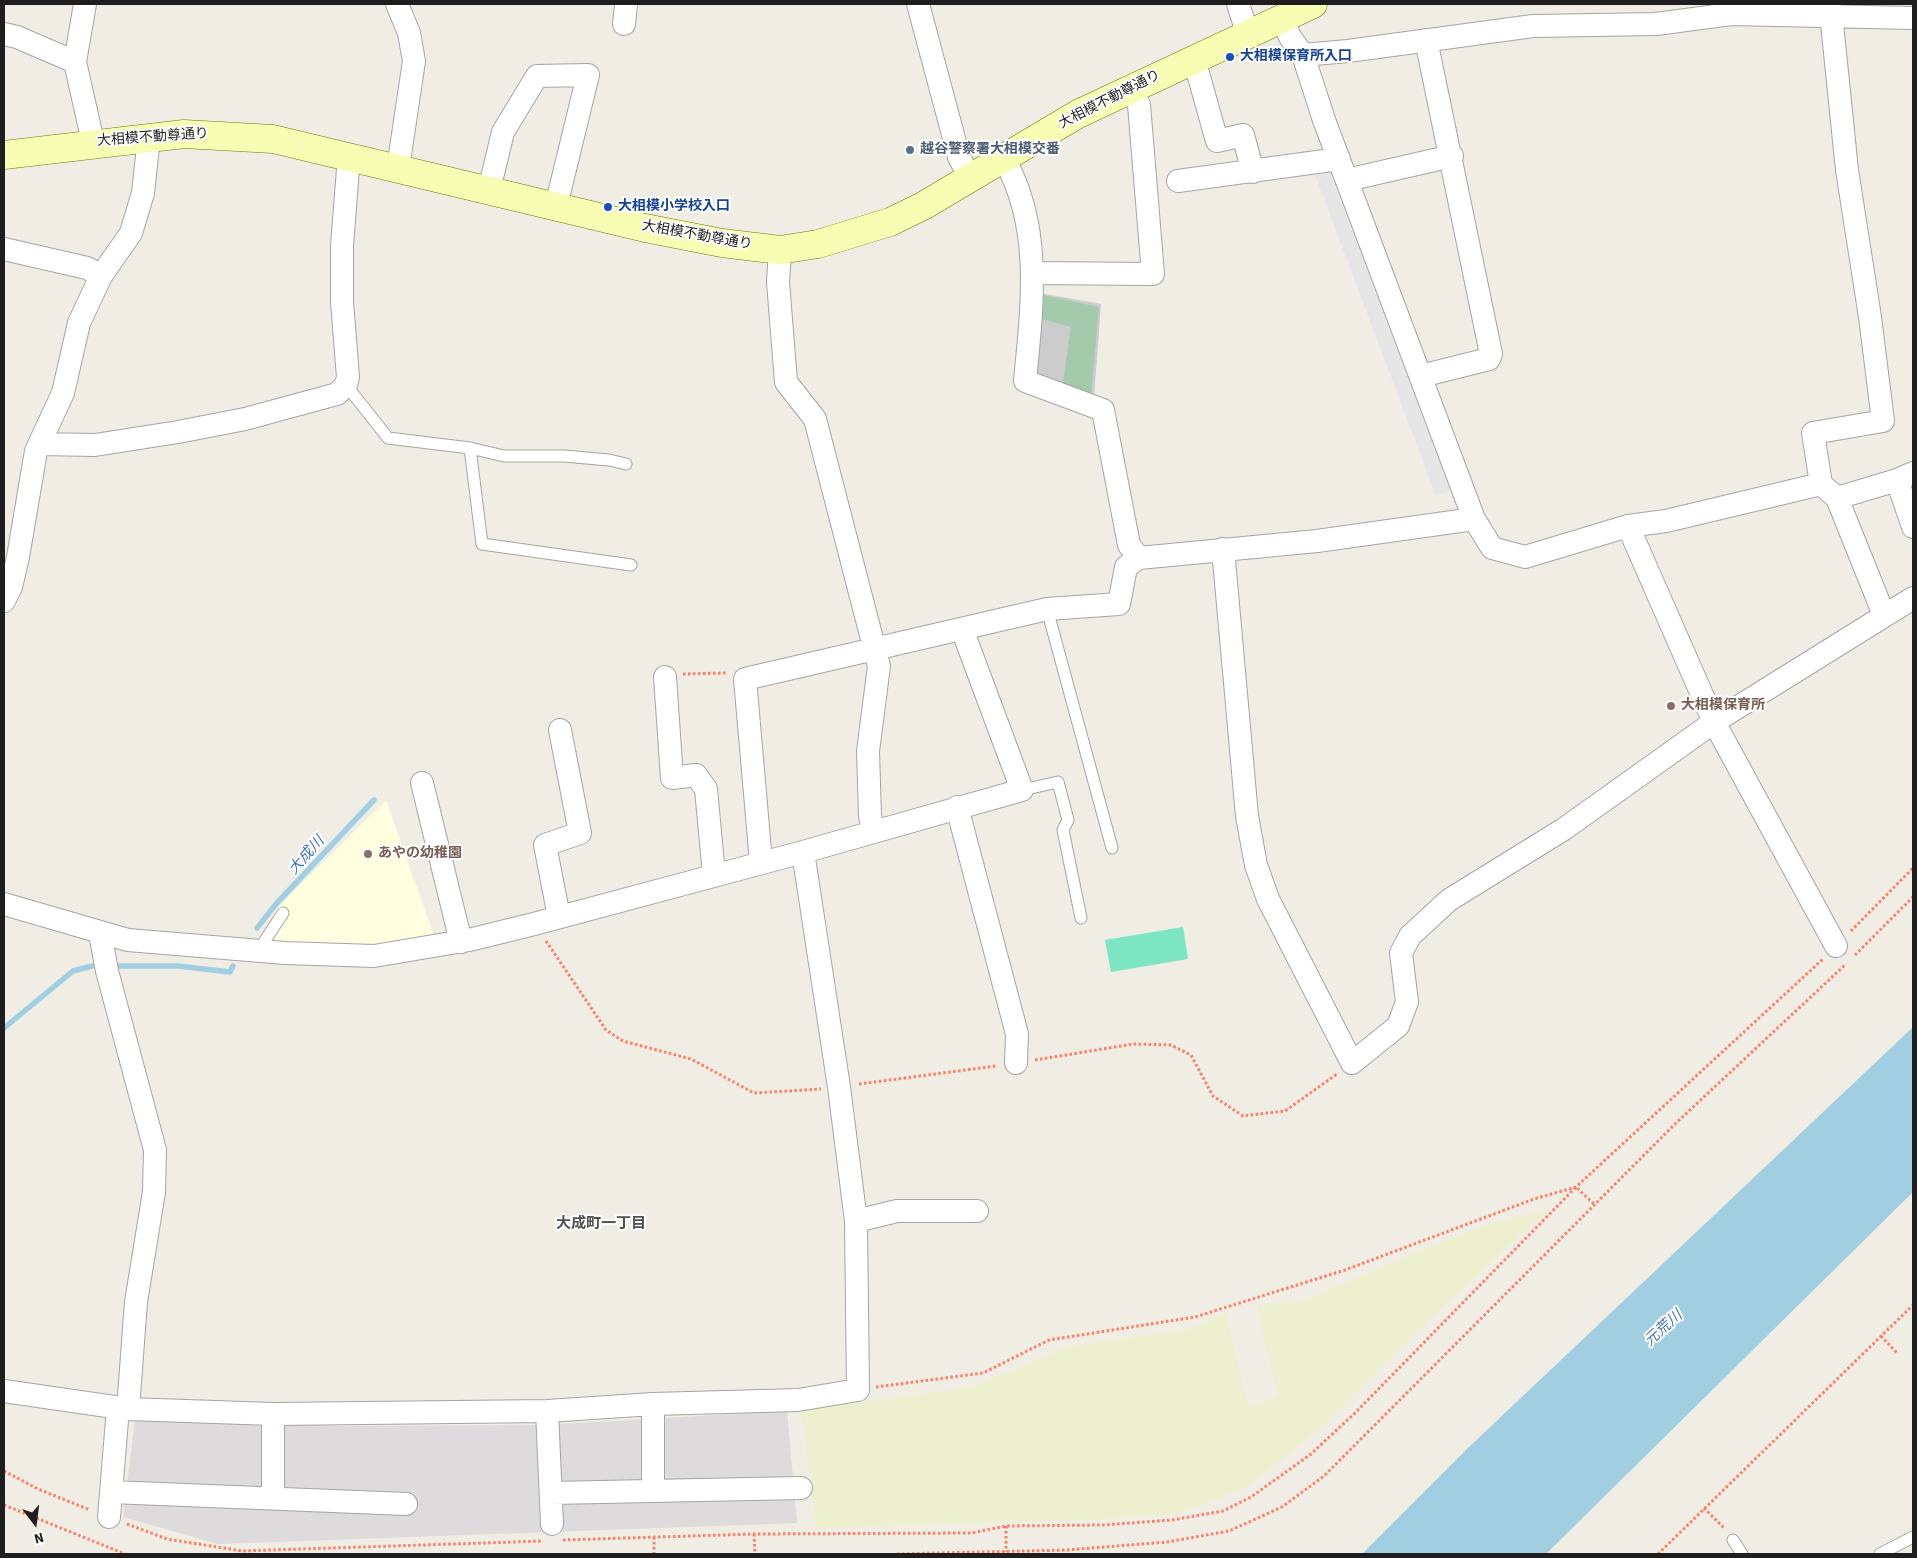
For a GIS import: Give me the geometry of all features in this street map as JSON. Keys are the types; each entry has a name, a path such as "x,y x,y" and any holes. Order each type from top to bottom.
{"street":[{"path":"85,4 75,62 93,142"},
{"path":"397,4 409,33 414,61 398,168"},
{"path":"918,4 959,157 970,178"},
{"path":"1238,4 1248,34"},
{"path":"1297,9 1290,36 1303,55 1339,159 1474,519 1492,548 1524,557 1628,526 1666,521 1905,477 1913,526"},
{"name":"大相模不動尊通り","path":"4,154 93,142 184,134 273,139 674,233 722,243 780,250 818,244 890,222 1004,159 1078,114 1297,9"},
{"path":"1303,55 1348,51 1533,26 1656,24 1731,14 1830,9 1913,18"},
{"path":"1830,9 1847,170 1870,317 1883,421 1813,433 1829,491 1884,615"},
{"path":"4,34 17,37 75,62"},
{"path":"1421,376 1489,359 1491,354 1452,156 1426,40"},
{"path":"1194,59 1217,140 1243,135 1253,172"},
{"path":"489,190 503,132 536,76 588,75 556,206"},
{"path":"1033,273 1153,274 1140,105 1131,88"},
{"path":"4,601 11,587 40,444 62,392 79,323 101,276 131,233 143,193 149,137"},
{"path":"40,444 95,445 178,432 245,419 336,394 346,385 348,377 342,302 342,246 349,156"},
{"path":"1347,180 1452,156"},
{"path":"1004,159 1012,174 1028,232 1033,273 1033,299 1024,381 1103,410 1129,544 1139,558"},
{"path":"1178,181 1339,159"},
{"path":"4,248 87,268 101,276"},
{"path":"780,250 778,282 786,382 815,419 879,666 868,751 870,816 873,831"},
{"path":"761,862 745,679 1048,609 1119,604 1126,567 1139,558 1317,541 1474,519"},
{"path":"1628,526 1714,722 1836,946"},
{"path":"1223,549 1247,816 1256,865 1268,899 1352,1063 1398,1026 1407,1002 1401,953 1410,936 1449,900 1564,829 1714,722 1913,598"},
{"path":"4,904 128,940 264,951 374,956 461,942 534,924 802,852 1022,790 962,629"},
{"path":"665,677 672,778 696,775 706,789 714,875"},
{"path":"559,917 545,845 580,833 560,730"},
{"path":"422,783 461,942"},
{"path":"957,808 1017,1034 1016,1063"},
{"path":"4,1391 123,1408 273,1414 547,1411 653,1404 798,1400 858,1390 856,1220 839,1087 802,852"},
{"path":"100,933 107,972 155,1150 154,1192 136,1302 108,1517"},
{"path":"856,1220 897,1211 977,1210"},
{"path":"653,1404 653,1491"},
{"path":"547,1411 551,1535"},
{"path":"273,1414 273,1498"},
{"path":"551,1493 801,1488"},
{"path":"111,1492 406,1504"}],"lane":[{"path":"346,385 388,438 470,448 504,456 564,456 609,460 626,464"},
{"path":"470,448 482,544 631,565"},
{"path":"1048,609 1112,848"},
{"path":"1022,790 1058,782 1068,820 1063,830 1081,918"},
{"path":"264,951 264,942 283,913"},
{"path":"1880,1554 1913,1537"},
{"path":"1733,1540 1742,1554"}],"path":[{"path":"665,677 672,674 735,672 745,679"},
{"path":"4,1471 38,1489 167,1539 242,1551 551,1535 654,1537 754,1534 972,1533 1006,1526 1103,1525 1172,1520 1223,1510 1251,1497 1311,1454 1356,1412 1576,1187 1836,946 1913,868"},
{"path":"897,1554 1067,1550 1167,1542 1229,1531 1282,1507 1324,1476 1675,1124 1845,965 1913,897"},
{"path":"534,924 606,1030 622,1041 691,1059 754,1093 792,1092 839,1087 1016,1063 1133,1044 1170,1045 1191,1055 1213,1096 1243,1116 1285,1111 1352,1063"},
{"path":"1576,1187 1595,1205"},
{"path":"858,1390 983,1373 1049,1340 1195,1318 1345,1270 1534,1199 1576,1187"},
{"path":"1658,1554 1913,1305"},
{"path":"1881,1336 1898,1354"},
{"path":"4,1505 125,1554"},
{"path":"1704,1508 1722,1525"},
{"path":"1006,1526 1006,1552"},
{"path":"754,1534 755,1554"},
{"path":"654,1537 654,1554"}],"shaded area":[{"path":"1329,170 1450,490 1436,496 1315,175"},
{"path":"1040,293 1101,304 1094,398 1030,377"},
{"path":"1043,295 1099,307 1091,396 1062,388 1071,327 1039,318"},
{"name":"あやの幼稚園","path":"386,800 434,936 391,945 345,948 273,940 289,915 277,908"},
{"path":"1549,1209 1424,1324 1313,1435 1245,1488 1177,1514 1089,1520 817,1528 801,1410 969,1388 1071,1346 1191,1329 1226,1313 1248,1406 1278,1396 1257,1306 1302,1301 1443,1241 1492,1223"},
{"path":"787,1411 797,1523 218,1544 123,1517 135,1420 337,1426 542,1425"}],"green space":[{"path":"1183,927 1188,959 1111,972 1105,940"}],"water":[{"name":"元荒川","path":"1913,1027 1913,1192 1546,1554 1362,1554 1469,1447"}],"waterway":[{"name":"大成川","path":"257,928 276,904 374,800"},
{"name":"大成川","path":"4,1028 73,971 92,966"},
{"name":"大成川","path":"116,966 178,966 230,972 233,966"}],"place":[{"name":"大相模保育所入口","path":"1230,57"},
{"name":"越谷警察署大相模交番","path":"910,150"},
{"name":"大相模小学校入口","path":"608,207"},
{"name":"大相模保育所","path":"1671,706"},
{"name":"あやの幼稚園","path":"368,854"}],"district":[{"name":"大成町一丁目","path":"601,1225"}]}
